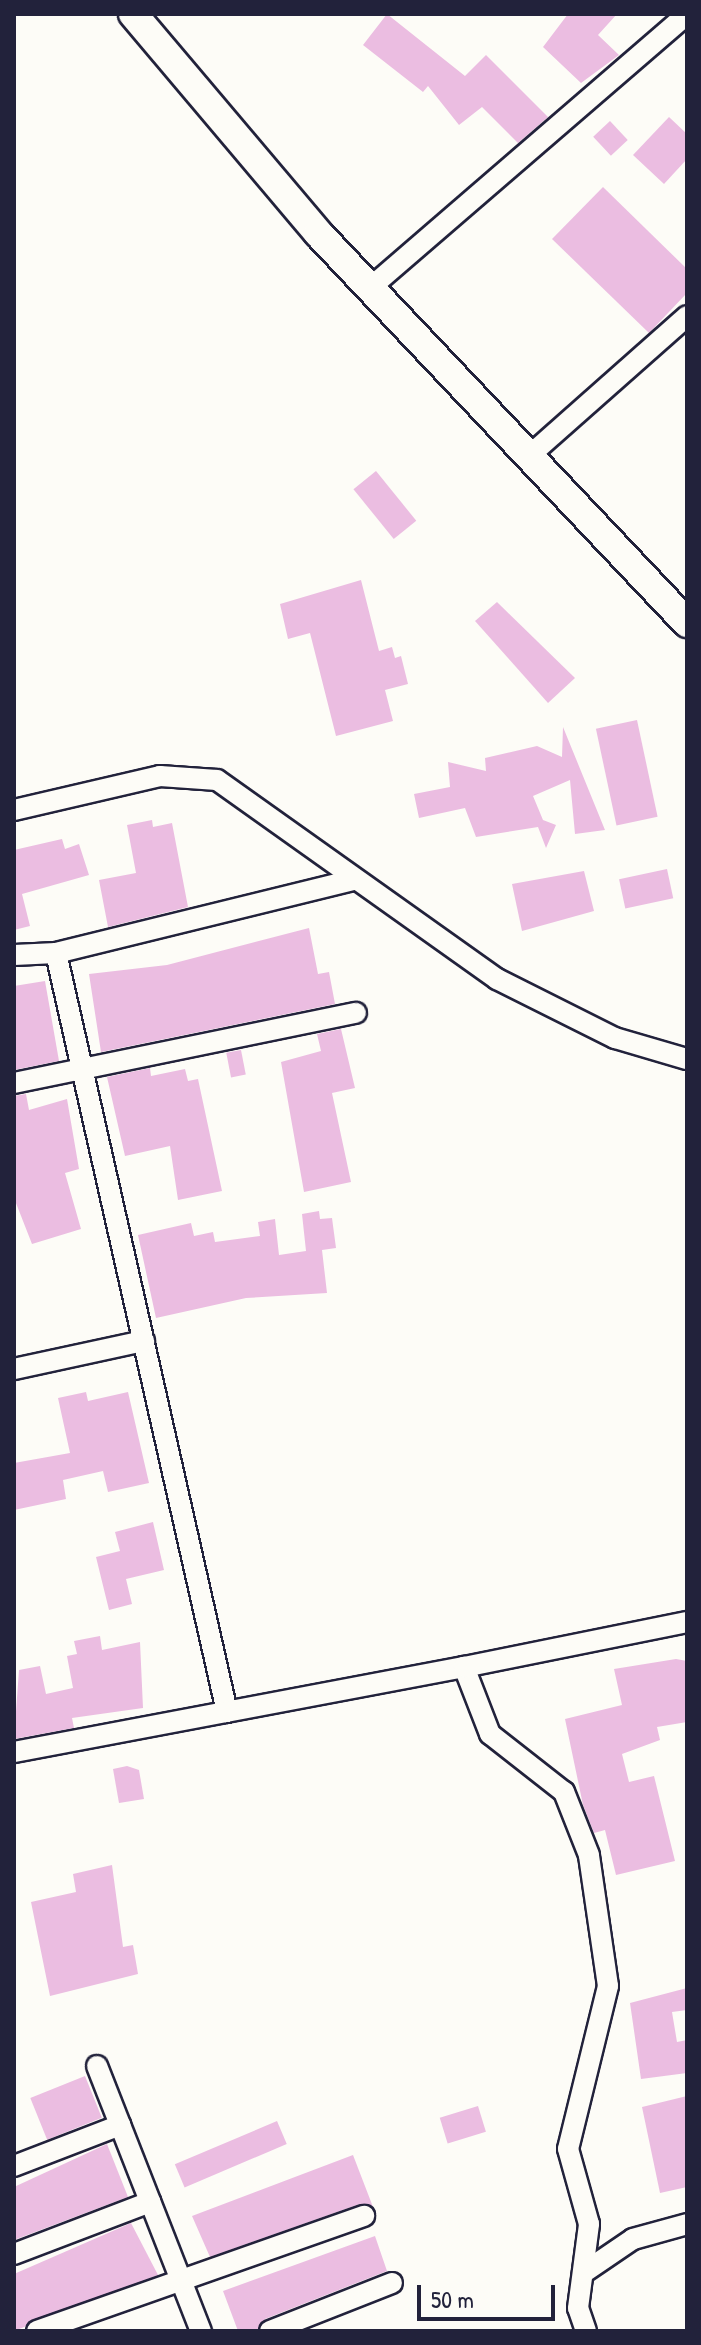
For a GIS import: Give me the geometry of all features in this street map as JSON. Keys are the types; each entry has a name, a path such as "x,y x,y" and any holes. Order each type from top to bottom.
{"main road":[{"path":"133,14 370,288 687,623"}],"street":[{"path":"370,288 687,14"},
{"path":"529,456 687,316"},
{"path":"14,810 160,776 217,780 353,880 497,979 615,1038 687,1059"},
{"path":"14,955 56,953 353,880"},
{"path":"56,953 227,1712"},
{"path":"14,1083 356,1013"},
{"path":"14,1369 144,1341"},
{"path":"14,1752 687,1622"},
{"path":"464,1667 490,1734 564,1792 589,1855 608,1986 568,2149 589,2224 578,2308 586,2331"},
{"path":"97,2066 201,2331"},
{"path":"14,2166 120,2125"},
{"path":"14,2254 150,2202"},
{"path":"37,2331 180,2276 200,2276 364,2216"},
{"path":"583,2273 633,2239 687,2224"},
{"path":"270,2331 392,2283"}],"building":[{"path":"387,14 465,76 486,55 548,117 518,143 482,107 459,125 428,86 423,92 363,45"},
{"path":"568,14 617,14 598,35 619,55 581,83 543,47"},
{"path":"669,117 687,134 687,159 664,184 633,155"},
{"path":"610,121 628,140 611,156 593,137"},
{"path":"603,187 687,269 687,293 649,333 552,239"},
{"path":"376,471 416,521 394,539 353,489"},
{"path":"361,580 379,651 392,647 395,658 401,656 408,684 385,690 393,721 336,736 310,633 288,639 280,604"},
{"path":"497,602 575,678 548,703 475,621"},
{"path":"637,720 658,817 617,826 596,729"},
{"path":"563,727 605,830 575,834 570,780 533,796 543,820 556,825 546,848 538,827 476,837 465,808 419,818 414,794 450,787 448,762 486,771 485,758 537,746 562,757"},
{"path":"152,820 153,827 172,823 188,907 108,927 99,880 136,873 127,825"},
{"path":"62,839 65,849 79,844 89,875 22,894 30,926 14,930 14,850"},
{"path":"667,869 673,898 625,909 619,879"},
{"path":"584,871 594,911 522,931 512,884"},
{"path":"309,928 318,974 329,972 335,1004 101,1052 89,974 167,965"},
{"path":"45,981 59,1061 14,1070 14,986"},
{"path":"341,1029 355,1088 332,1093 351,1182 304,1192 281,1062 321,1051 317,1034"},
{"path":"241,1050 246,1075 231,1077 226,1053"},
{"path":"150,1068 151,1076 185,1069 188,1081 198,1079 222,1191 178,1200 170,1146 125,1156 107,1077"},
{"path":"26,1094 29,1110 67,1099 79,1169 65,1173 81,1229 32,1244 14,1198 14,1096"},
{"path":"319,1211 320,1219 332,1218 336,1248 322,1250 327,1293 246,1298 156,1318 138,1235 191,1223 194,1236 213,1232 215,1242 260,1236 258,1222 275,1219 279,1255 306,1251 302,1214"},
{"path":"86,1392 88,1401 128,1392 149,1483 108,1492 103,1471 63,1480 66,1499 14,1510 14,1463 70,1453 58,1398"},
{"path":"153,1522 164,1570 126,1579 132,1604 109,1610 96,1557 120,1551 115,1532"},
{"path":"100,1636 102,1650 140,1642 143,1708 72,1718 74,1728 14,1739 19,1670 40,1666 46,1694 73,1688 67,1656 77,1654 74,1641"},
{"path":"676,1659 687,1661 687,1722 657,1727 660,1740 622,1754 629,1782 654,1776 675,1861 616,1875 605,1830 594,1833 583,1805 565,1719 622,1705 614,1669"},
{"path":"127,1766 139,1770 144,1799 119,1803 113,1769"},
{"path":"112,1865 123,1947 133,1945 138,1974 50,1996 31,1902 76,1892 73,1874"},
{"path":"687,1988 687,2010 672,2012 677,2042 687,2040 687,2073 641,2079 630,2003"},
{"path":"85,2076 102,2118 47,2140 30,2098"},
{"path":"687,2096 687,2187 660,2193 642,2107"},
{"path":"478,2106 486,2132 448,2144 440,2118"},
{"path":"277,2121 287,2144 185,2187 175,2164"},
{"path":"107,2144 128,2197 14,2240 14,2187"},
{"path":"353,2155 373,2207 360,2204 210,2257 192,2216"},
{"path":"131,2223 158,2275 14,2331 14,2274"},
{"path":"375,2236 387,2271 265,2319 257,2331 238,2331 223,2291"}]}
